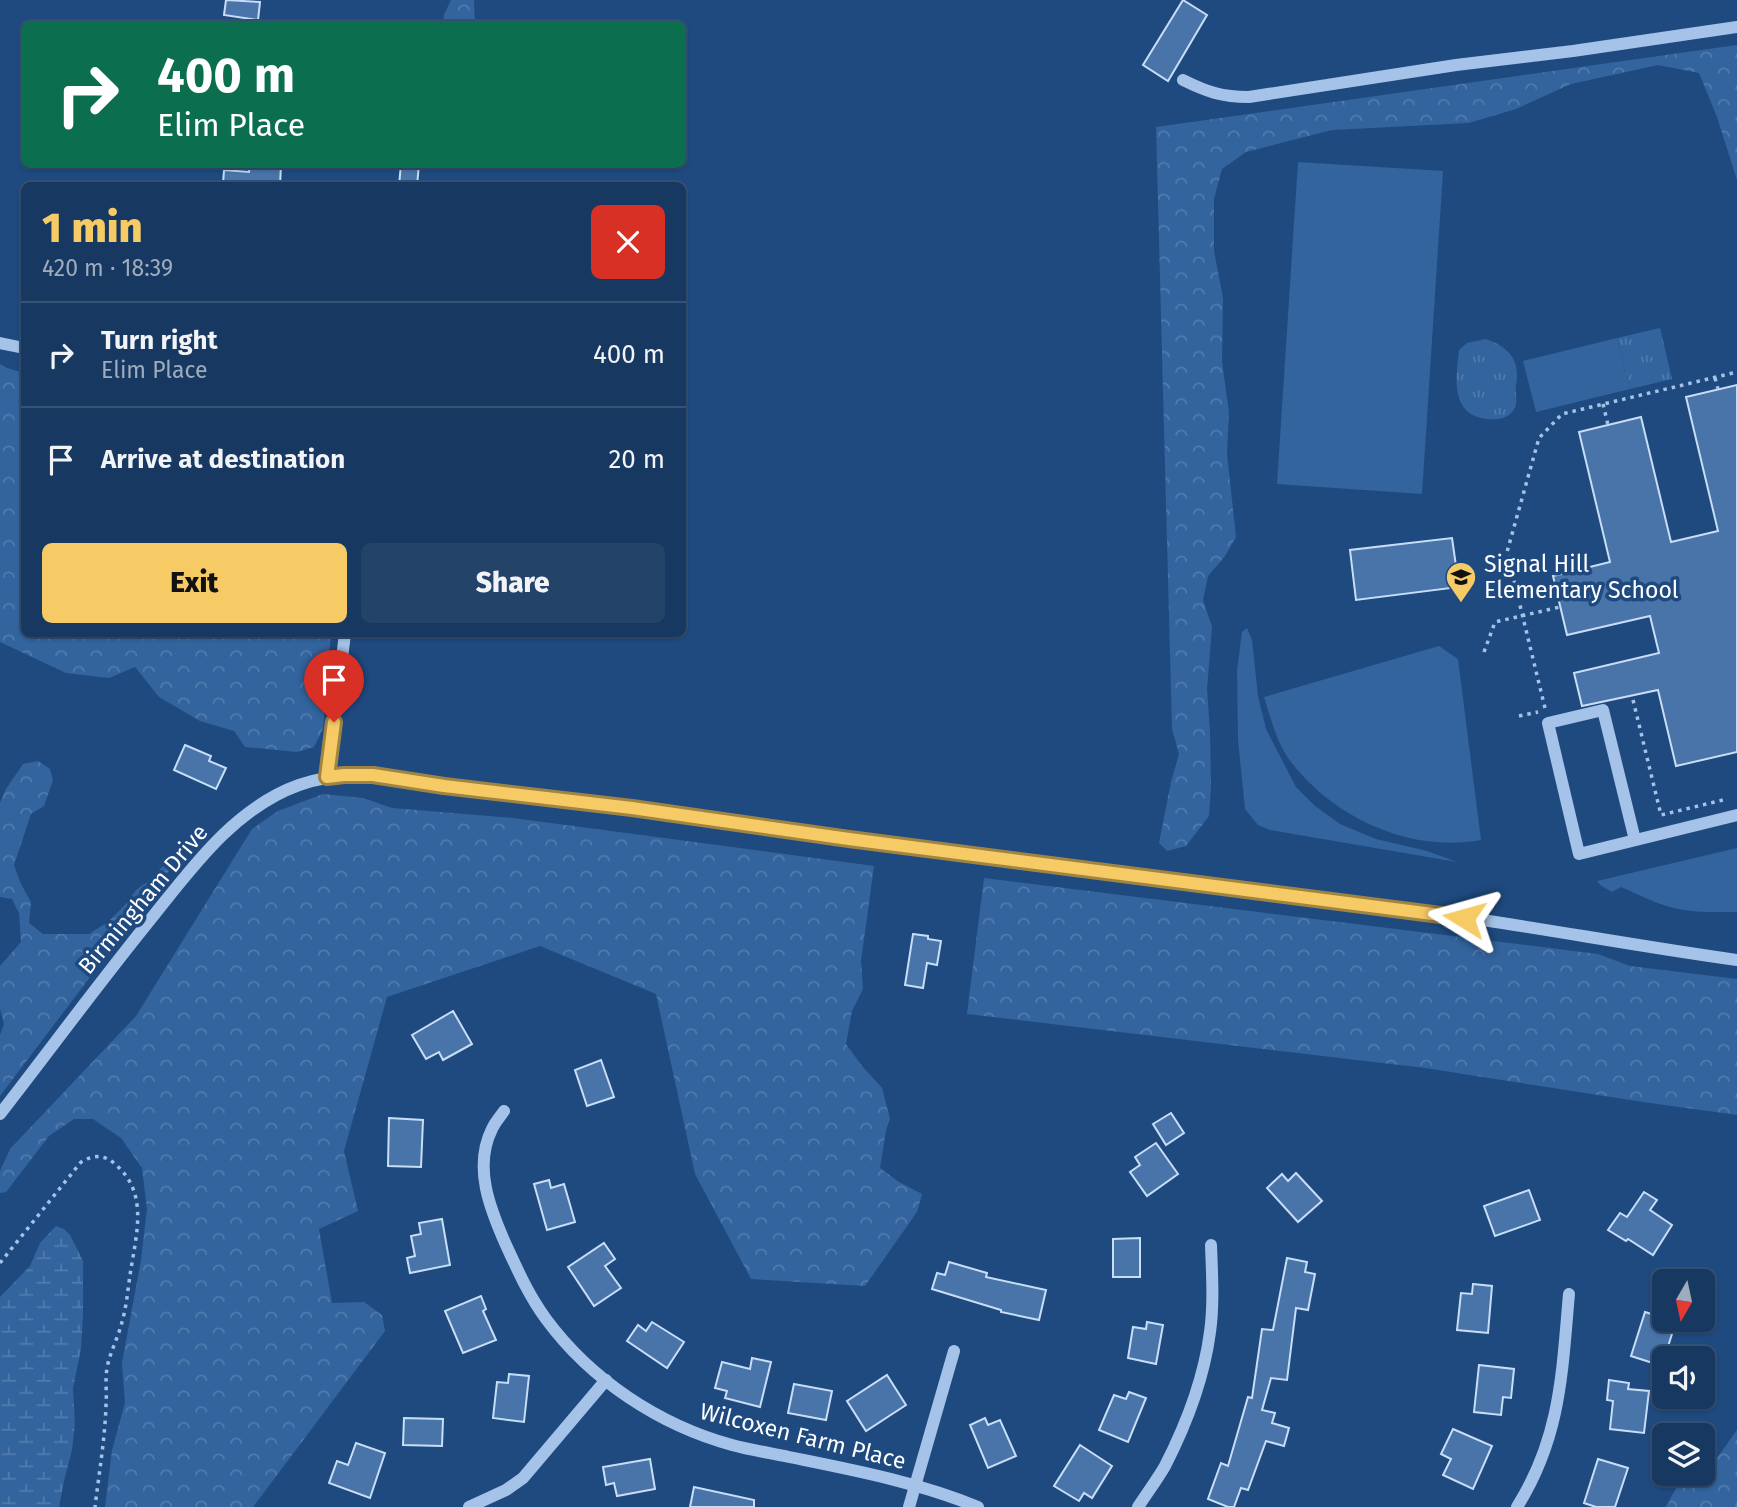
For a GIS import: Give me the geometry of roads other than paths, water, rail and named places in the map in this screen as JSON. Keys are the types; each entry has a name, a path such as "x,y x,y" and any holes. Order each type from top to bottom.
{"street":[{"path":"1183,80 1206,92 1227,97 1249,97 1456,65 1737,27"},
{"path":"0,343 21,347"},
{"path":"327,777 345,637"},
{"path":"1636,840 1603,710 1548,723 1579,854 1636,840 1737,815"},
{"name":"Birmingham Drive","path":"0,1114 105,975 215,843 249,812 273,796 299,785 344,775 373,775 862,841 1439,914 1737,960"},
{"name":"Wilcoxen Farm Place","path":"504,1111 492,1128 485,1149 483,1172 487,1196 524,1286 547,1321 580,1357 606,1380 654,1413 704,1436 733,1445 916,1485 978,1507"},
{"path":"1138,1507 1164,1467 1189,1411 1202,1368 1210,1332 1211,1245"},
{"path":"1517,1507 1541,1462 1553,1426 1560,1390 1569,1294"},
{"path":"909,1507 954,1351"},
{"path":"469,1507 506,1490 523,1478 606,1380"}],"place":[{"name":"Signal Hill Elementary School","path":"1461,604"}]}
